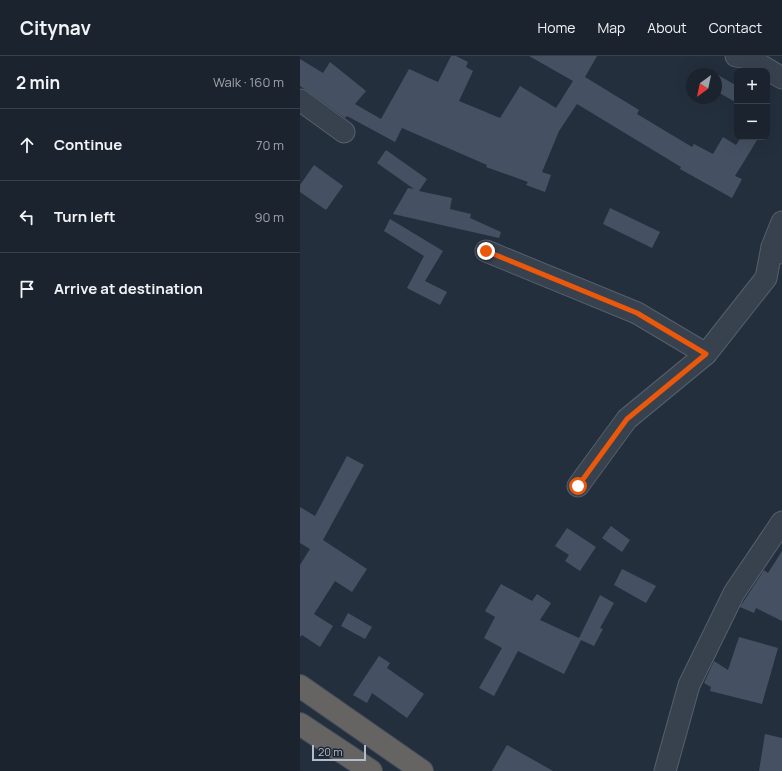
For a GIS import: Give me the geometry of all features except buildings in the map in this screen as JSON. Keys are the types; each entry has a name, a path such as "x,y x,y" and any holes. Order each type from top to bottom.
{"highway":[{"path":"300,686 422,771"},
{"path":"300,724 363,769"}],"street":[{"path":"736,56 749,58 782,78"},
{"path":"300,100 344,132"},
{"path":"578,486 627,419 706,354 766,278 777,250 782,222"},
{"path":"486,251 637,313 706,354"},
{"path":"665,771 689,685 734,593 782,522"}],"route":[{"path":"486,251 637,313 706,354 627,419 578,486"}]}
